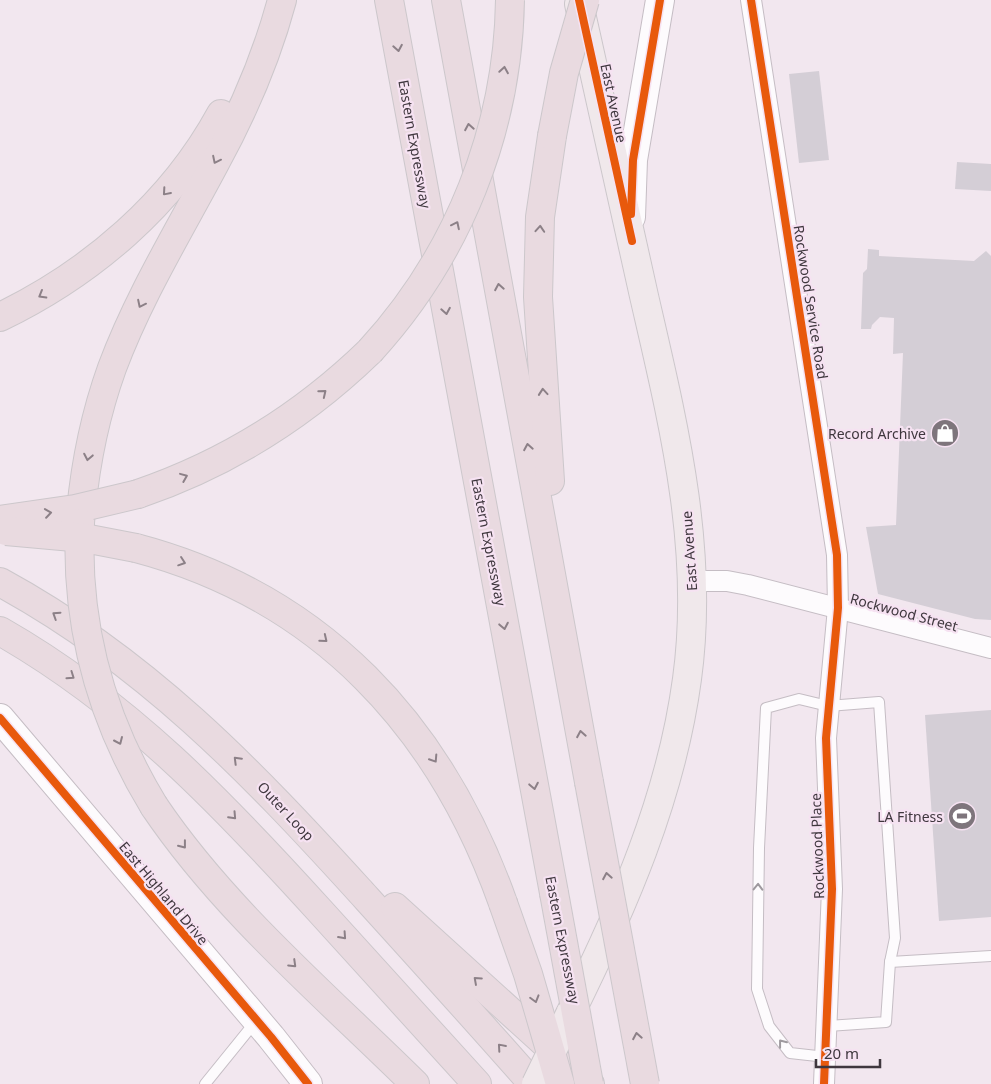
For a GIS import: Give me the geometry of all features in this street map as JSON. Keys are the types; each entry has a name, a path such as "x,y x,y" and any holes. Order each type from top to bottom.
{"highway":[{"path":"282,0 254,78 215,163 162,259 112,367 93,431 80,523 79,582 89,651 104,705 115,732 154,806 189,852 241,912 415,1084"},
{"name":"Eastern Expressway","path":"389,0 590,1084"},
{"path":"446,0 645,1084"},
{"path":"0,520 75,509 138,494 196,472 252,443 311,403 370,351 398,319 427,278 456,224 477,178 497,110 507,49 510,0"},
{"path":"562,632 540,360 538,297 540,217 564,73 585,0"},
{"path":"0,317 54,288 80,270 126,232 155,204 204,142 237,81 270,35"},
{"path":"0,531 84,538 136,548 212,573 256,594 312,630 366,676 406,720 439,767 467,818 503,903 528,974 560,1084"},
{"name":"Outer Loop","path":"0,582 83,632 146,679 204,729 260,783 535,1084"},
{"path":"0,631 38,654 103,700 191,775 272,858 477,1084"},
{"path":"260,783 590,1084"}],"main road":[{"name":"East Avenue","path":"535,1084 620,911 663,795 688,678 693,581 689,528 678,449 579,0"}],"street":[{"path":"632,242 633,160 660,0"},
{"name":"Rockwood Service Road","path":"751,0 833,527 837,555 838,608"},
{"name":"Rockwood Street","path":"693,581 748,584 991,648"},
{"name":"Rockwood Place","path":"824,1084 832,899 826,738 838,608"},
{"name":"East Highland Drive","path":"0,718 257,1021 308,1084"}],"lane":[{"path":"826,1057 790,1053 769,1026 757,989 759,848 766,708 799,699 828,706 879,702 895,938 890,962 886,1022 828,1026"},
{"path":"890,962 991,956"},
{"path":"205,1084 257,1021"}],"building":[{"path":"819,71 829,160 799,163 789,74"},
{"path":"957,162 991,164 991,191 955,189"},
{"path":"868,249 879,250 879,256 974,261 986,251 991,256 991,620 975,619 878,594 866,527 896,525 903,353 893,354 894,318 880,317 872,325 871,329 861,329 863,273 867,269"},
{"name":"LA Fitness","path":"991,710 991,917 939,921 925,715"}],"cycle path":[{"path":"579,0 632,241"},
{"path":"631,214 633,160 660,0"},
{"path":"751,0 837,555 838,608 826,738 832,889 824,1084"},
{"path":"0,718 271,1037 308,1084"}],"place":[{"name":"Record Archive","path":"945,433"},
{"name":"LA Fitness","path":"962,816"}]}
